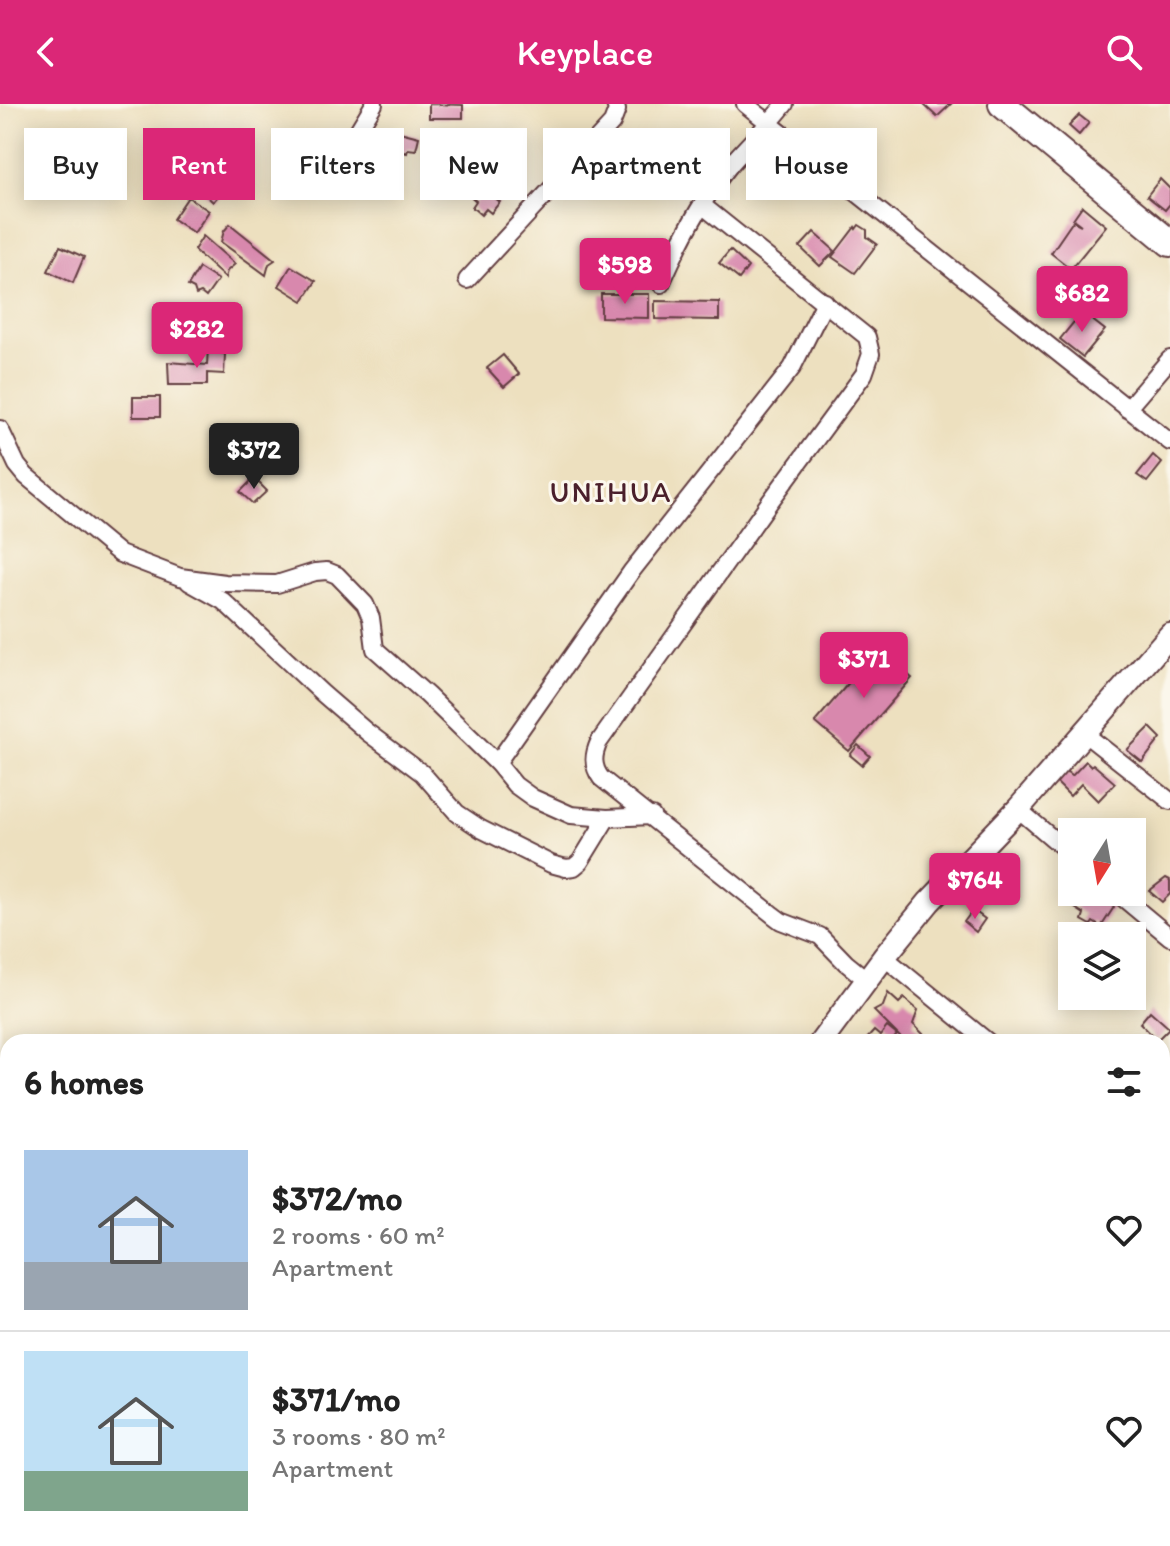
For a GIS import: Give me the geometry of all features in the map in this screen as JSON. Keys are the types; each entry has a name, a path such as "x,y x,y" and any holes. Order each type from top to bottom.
{"main road":[{"path":"1002,104 1170,243"}],"street":[{"path":"360,128 374,104"},
{"path":"467,280 612,123 617,110 615,104"},
{"path":"745,104 1170,442"},
{"path":"661,284 702,205 729,166 785,104"},
{"path":"702,205 867,337 871,354 864,374 778,490 595,751 595,770 601,778 781,921 820,936 867,980"},
{"path":"497,763 631,572 792,368 825,302"},
{"path":"1127,409 1170,359"},
{"path":"0,429 17,465 37,487 66,507 120,554 180,577 223,601 334,703 422,773 457,813 481,829 551,864 566,868 580,862 607,818"},
{"path":"180,577 225,583 277,584 315,572 327,571 337,575 365,604 371,618 375,649 497,763 515,785 542,803 571,815 607,818 652,816"},
{"path":"827,1034 929,902 1018,809 1170,635"},
{"path":"1085,734 1170,801"},
{"path":"1018,809 1058,843"},
{"path":"1133,906 1170,937"},
{"path":"884,957 978,1034"}],"building":[{"path":"429,104 463,105 463,118 429,118"},
{"path":"923,104 951,104 937,117"},
{"path":"1079,115 1089,123 1079,135 1069,126"},
{"path":"404,133 419,137 416,150 408,149 407,153 404,152"},
{"path":"1160,179 1170,189 1170,204 1165,210 1147,196"},
{"path":"186,200 192,200 209,211 194,233 173,219"},
{"path":"476,201 500,202 491,213 486,209 481,215 472,207"},
{"path":"1082,206 1106,226 1071,269 1051,253 1073,221 1081,225 1073,219"},
{"path":"230,224 275,260 269,264 266,275 221,242"},
{"path":"859,225 867,230 867,237 877,244 855,273 832,257"},
{"path":"814,232 835,251 820,266 800,247"},
{"path":"203,236 235,264 227,271 225,278 194,250"},
{"path":"60,246 84,257 73,283 48,271"},
{"path":"730,250 748,267 739,279 719,263"},
{"path":"291,266 316,281 303,301 279,286"},
{"path":"199,268 218,280 206,297 201,293 196,295 194,289 188,286"},
{"path":"1058,283 1077,297 1065,311 1044,301"},
{"path":"601,294 649,294 649,318 601,317"},
{"path":"655,301 719,302 719,320 655,319"},
{"path":"1082,312 1105,330 1083,357 1060,339"},
{"path":"208,348 220,349 220,353 225,354 224,374 207,373 207,385 169,385 168,362 207,365"},
{"path":"503,355 519,374 504,387 487,368"},
{"path":"133,397 160,397 160,417 133,417"},
{"path":"1153,455 1162,463 1147,482 1137,475"},
{"path":"254,478 267,491 253,504 240,492"},
{"path":"878,649 912,678 849,751 815,722"},
{"path":"1150,727 1161,738 1142,762 1127,750"},
{"path":"858,745 870,756 862,765 850,755"},
{"path":"1086,761 1115,783 1098,801 1081,784 1070,796 1055,781 1066,771 1072,776"},
{"path":"1166,878 1170,880 1170,894 1162,902 1149,891"},
{"path":"1114,907 1104,922 1086,922 1082,920 1084,914 1075,908"},
{"path":"973,910 985,919 976,932 964,922"},
{"path":"888,993 899,1003 904,998 918,1010 913,1024 923,1034 897,1034 874,1011 883,1006"},
{"path":"1150,1011 1169,1028 1163,1034 1151,1034 1140,1023"},
{"path":"887,1027 896,1034 882,1034"}],"district":[{"name":"UNIHUA","path":"611,491"}]}
